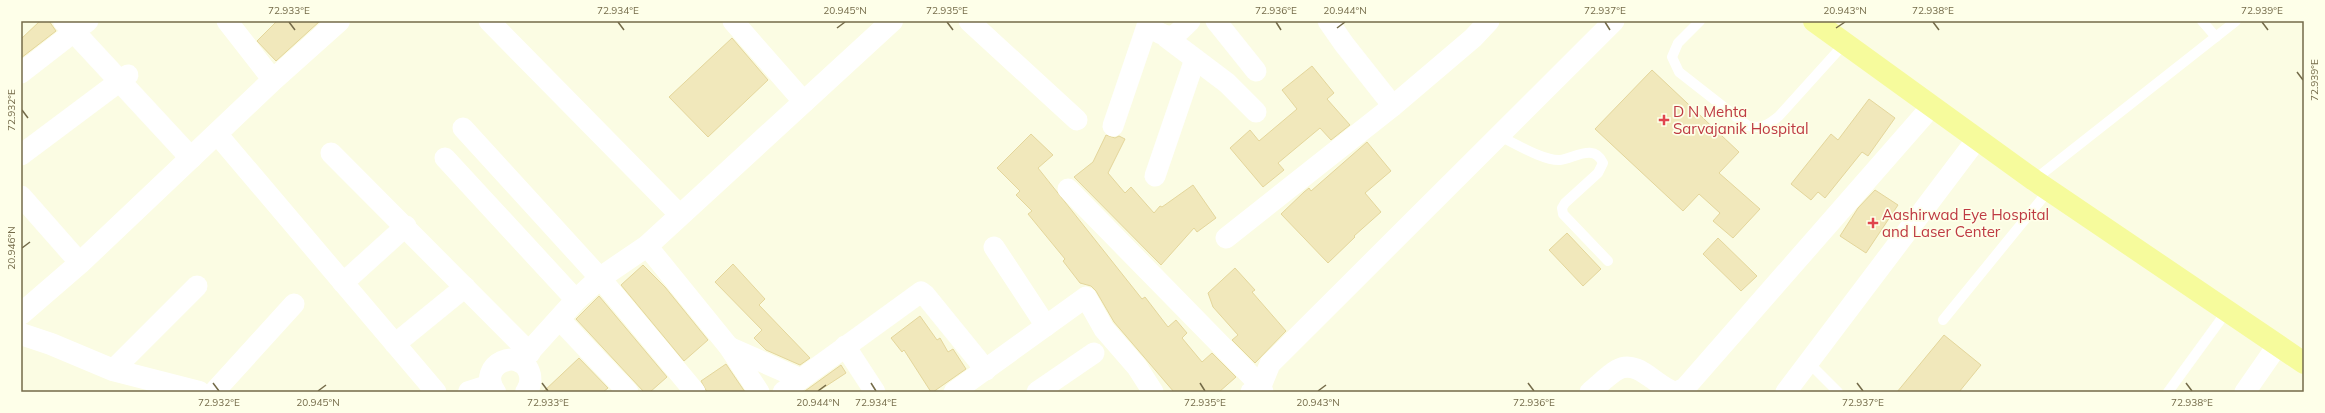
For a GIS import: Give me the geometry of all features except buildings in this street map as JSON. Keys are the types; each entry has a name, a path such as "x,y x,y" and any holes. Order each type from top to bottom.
{"main road":[{"path":"1821,23 1845,43 2041,185 2304,363"}],"street":[{"path":"227,21 273,80"},
{"path":"21,314 80,263 273,80 339,21"},
{"path":"489,21 680,215"},
{"path":"733,21 804,102"},
{"path":"469,392 493,388 491,373 498,364 509,359 525,357 560,320 576,300 600,278 647,246 892,21"},
{"path":"969,21 1077,120"},
{"path":"1166,37 1174,36 1190,21"},
{"path":"1216,21 1256,71"},
{"path":"1328,21 1344,44 1393,106"},
{"path":"1226,238 1393,106 1473,38 1489,21"},
{"path":"1068,190 1258,390 1270,364 1614,21"},
{"path":"1113,126 1144,23 1166,37 1227,83 1256,112"},
{"path":"21,73 77,24 124,78 195,155"},
{"path":"1155,176 1195,59"},
{"path":"21,155 124,78"},
{"path":"1590,392 1617,370 1627,366 1637,368 1665,389 1676,392 1685,388 1932,106"},
{"path":"463,128 600,278 695,392"},
{"path":"217,134 436,392"},
{"path":"1786,392 1977,139"},
{"path":"331,153 406,226 465,287 525,357 525,366 530,378 530,385 526,392"},
{"path":"445,158 576,300"},
{"path":"21,196 80,263"},
{"path":"343,283 406,226"},
{"path":"647,246 729,347 759,392"},
{"path":"994,247 1046,326"},
{"path":"113,370 197,286"},
{"path":"395,344 465,287"},
{"path":"783,392 921,292 986,370"},
{"path":"954,392 1086,297 1104,329 1137,368 1153,392"},
{"path":"214,392 294,304"},
{"path":"560,320 628,392"},
{"path":"21,334 113,370 199,392"},
{"path":"845,346 875,392"},
{"path":"2245,392 2277,346"},
{"path":"729,347 801,379"},
{"path":"1037,392 1094,353"}],"lane":[{"path":"1700,21 1678,43 1672,57 1679,72 1748,126 1758,128 1769,124 1779,116 1845,43"},
{"path":"2202,21 2216,37"},
{"path":"1943,320 2041,185 2236,21"},
{"path":"1499,136 1547,158 1560,160 1581,153 1594,153 1601,157 1603,163 1598,173 1565,203 1562,208 1563,214 1608,261"},
{"path":"2168,392 2227,311"},
{"path":"1808,362 1838,392"}],"place":[{"name":"D N Mehta Sarvajanik Hospital","path":"1664,120"},
{"name":"Aashirwad Eye Hospital and Laser Center","path":"1873,223"}]}
